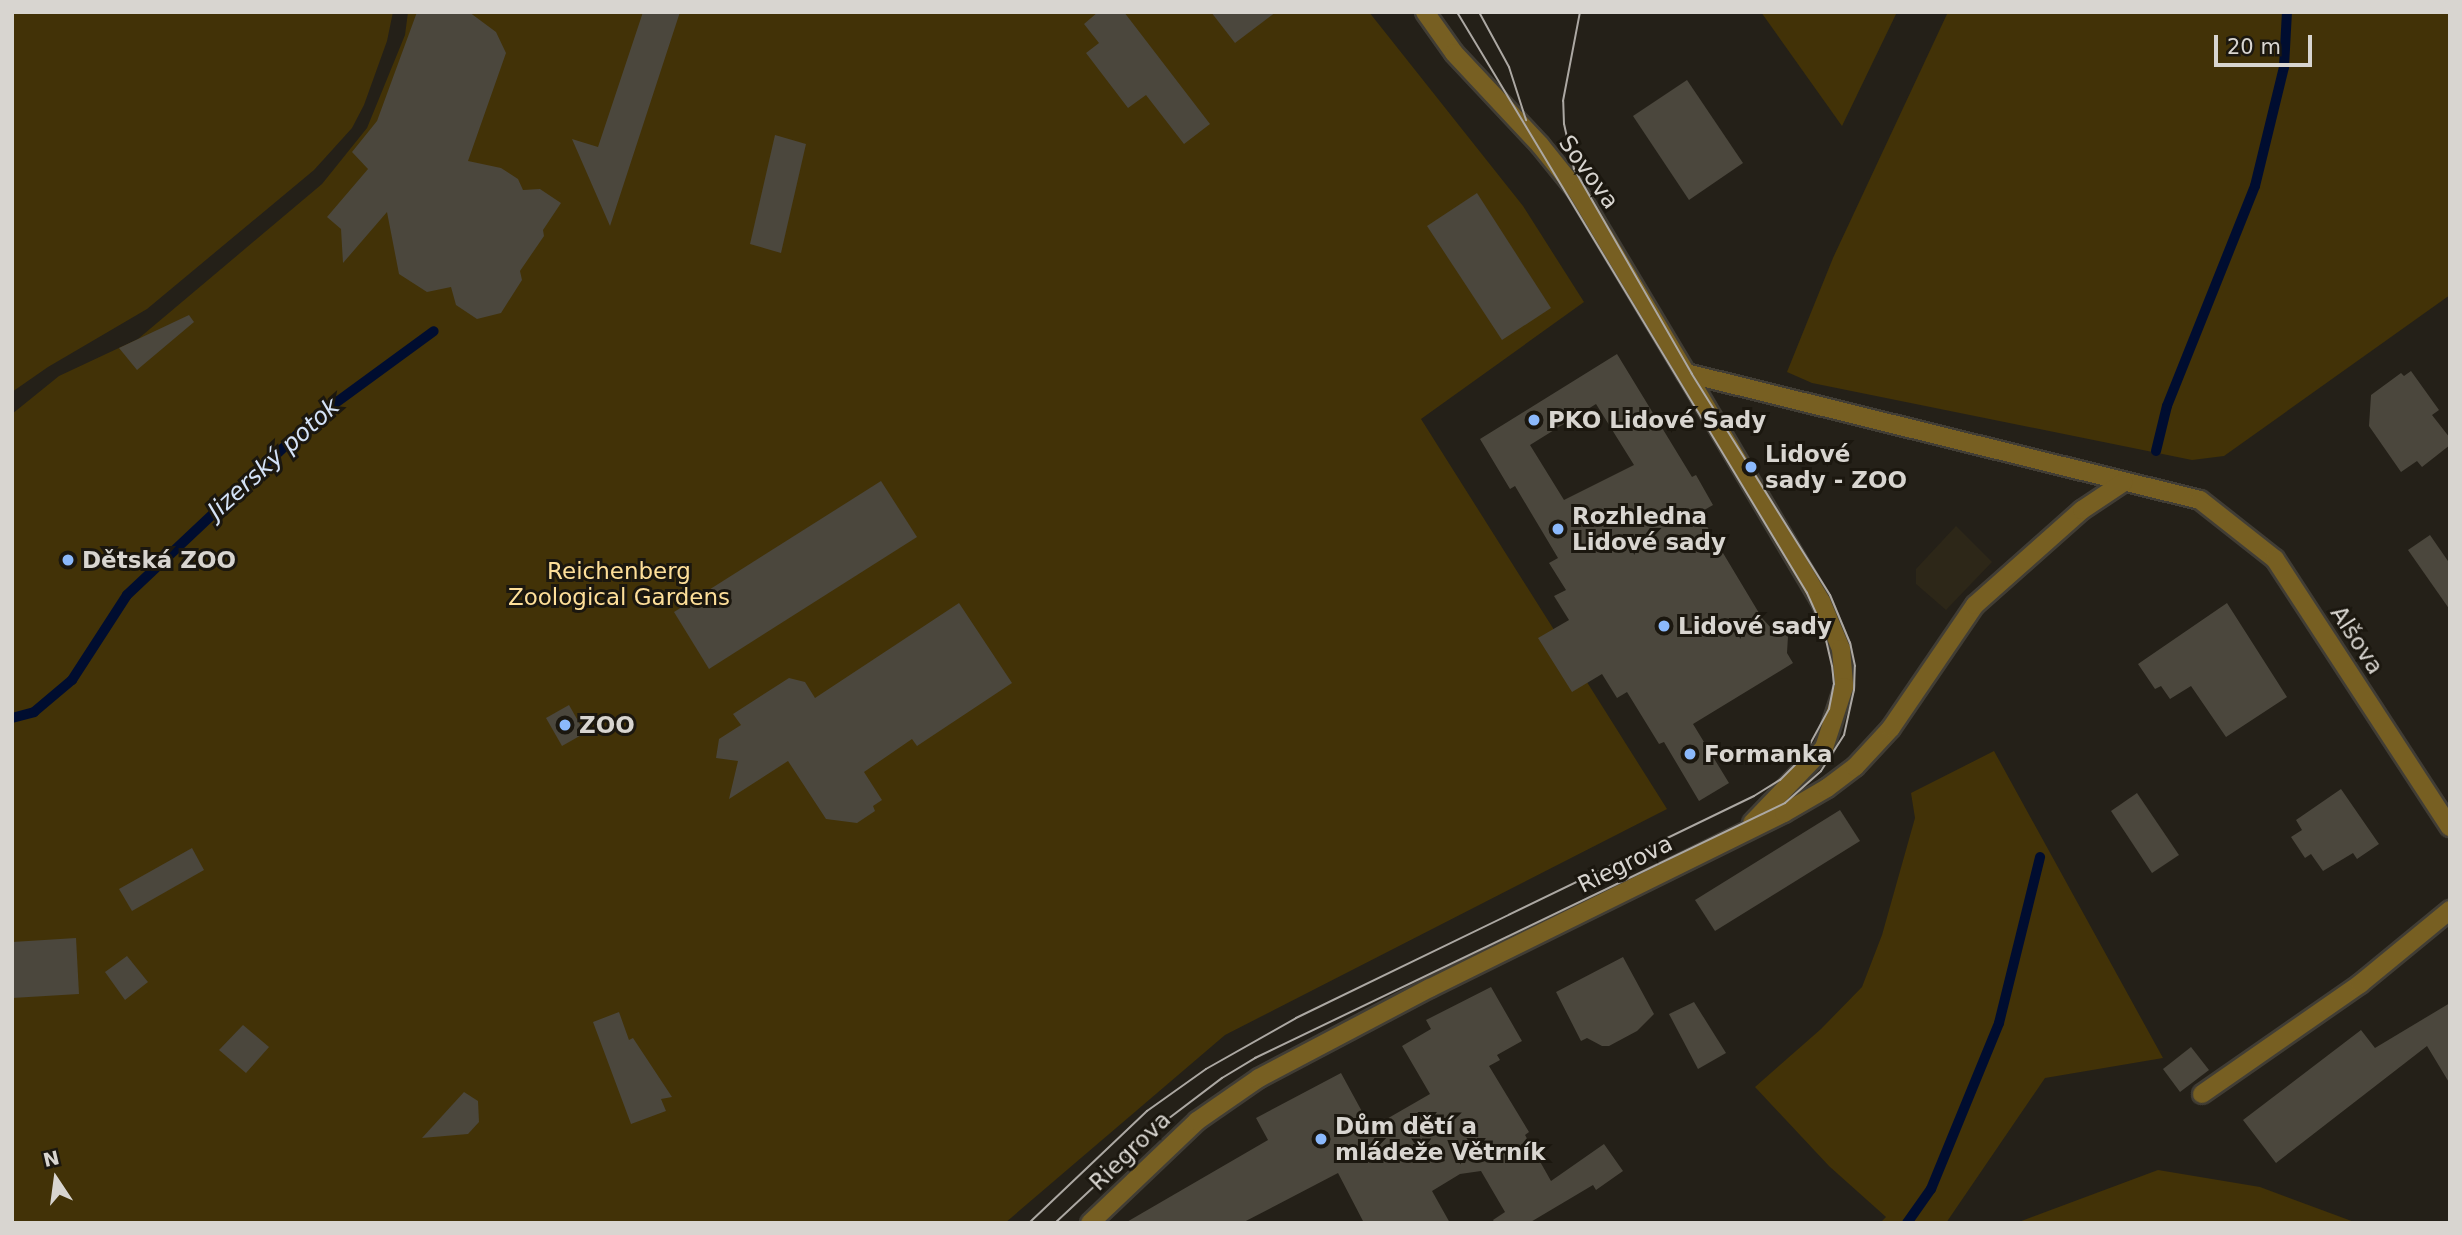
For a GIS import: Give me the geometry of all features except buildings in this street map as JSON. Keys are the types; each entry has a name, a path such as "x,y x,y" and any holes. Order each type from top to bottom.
{"street":[{"name":"Sovova","path":"1424,12 1454,53 1540,145 1577,191 1689,373"},
{"path":"1689,373 2124,482"},
{"path":"1689,373 1821,601 1841,649 1844,675 1838,713 1824,748 1740,835"},
{"name":"Alšova","path":"2124,482 2200,500 2275,559 2450,827"},
{"name":"Riegrova","path":"1090,1223 1197,1121 1259,1078 1430,988 1740,835 1827,788 1856,767 1891,728 1975,605 2082,510 2124,482"},
{"path":"2202,1094 2360,985 2450,910"}],"shaded area":[{"path":"1956,526 1992,562 1946,610 1916,584 1916,569"}],"green space":[{"path":"12,12 393,12 387,41 364,105 352,128 314,170 147,309 48,367 12,392"},
{"name":"Reichenberg Zoological Gardens","path":"408,12 1369,12 1523,206 1584,302 1421,419 1667,809 1225,1035 1005,1223 12,1223 12,414 59,376 138,339 322,184 367,128 405,35"},
{"path":"1761,12 1897,12 1842,126"},
{"path":"1948,12 2450,12 2450,295 2224,456 2192,460 1812,383 1787,372 1833,258"},
{"path":"1994,751 2163,1058 2045,1078 1946,1223 1880,1223 1886,1217 1829,1166 1755,1087 1821,1029 1862,987 1882,935 1915,818 1911,793"},
{"path":"2158,1170 2260,1187 2357,1223 2016,1223"}],"waterway":[{"path":"2156,451 2167,406 2255,186 2284,67 2287,12"},
{"name":"Jizerský potok","path":"12,718 34,712 72,680 127,595 315,418 434,331"},
{"path":"1907,1223 1931,1189 1999,1023 2040,857"}],"tram line":[{"path":"1029,1223 1147,1111 1206,1069 1296,1018 1754,796 1780,780 1803,757 1829,709 1834,684 1832,666 1824,631 1807,593 1457,12"},
{"path":"1479,12 1509,67 1526,120"},
{"path":"1055,1223 1160,1125 1222,1078 1255,1058 1785,803 1821,771 1844,735 1854,690 1855,666 1850,643 1830,595 1692,374 1574,169 1564,124 1563,101 1580,12"}],"place":[{"name":"PKO Lidové Sady","path":"1534,420"},
{"name":"Lidové sady - ZOO","path":"1751,467"},
{"name":"Rozhledna Lidové sady","path":"1558,529"},
{"name":"Dětská ZOO","path":"68,560"},
{"name":"Lidové sady","path":"1664,626"},
{"name":"ZOO","path":"565,725"},
{"name":"Formanka","path":"1690,754"},
{"name":"Dům dětí a mládeže Větrník","path":"1321,1139"}]}
